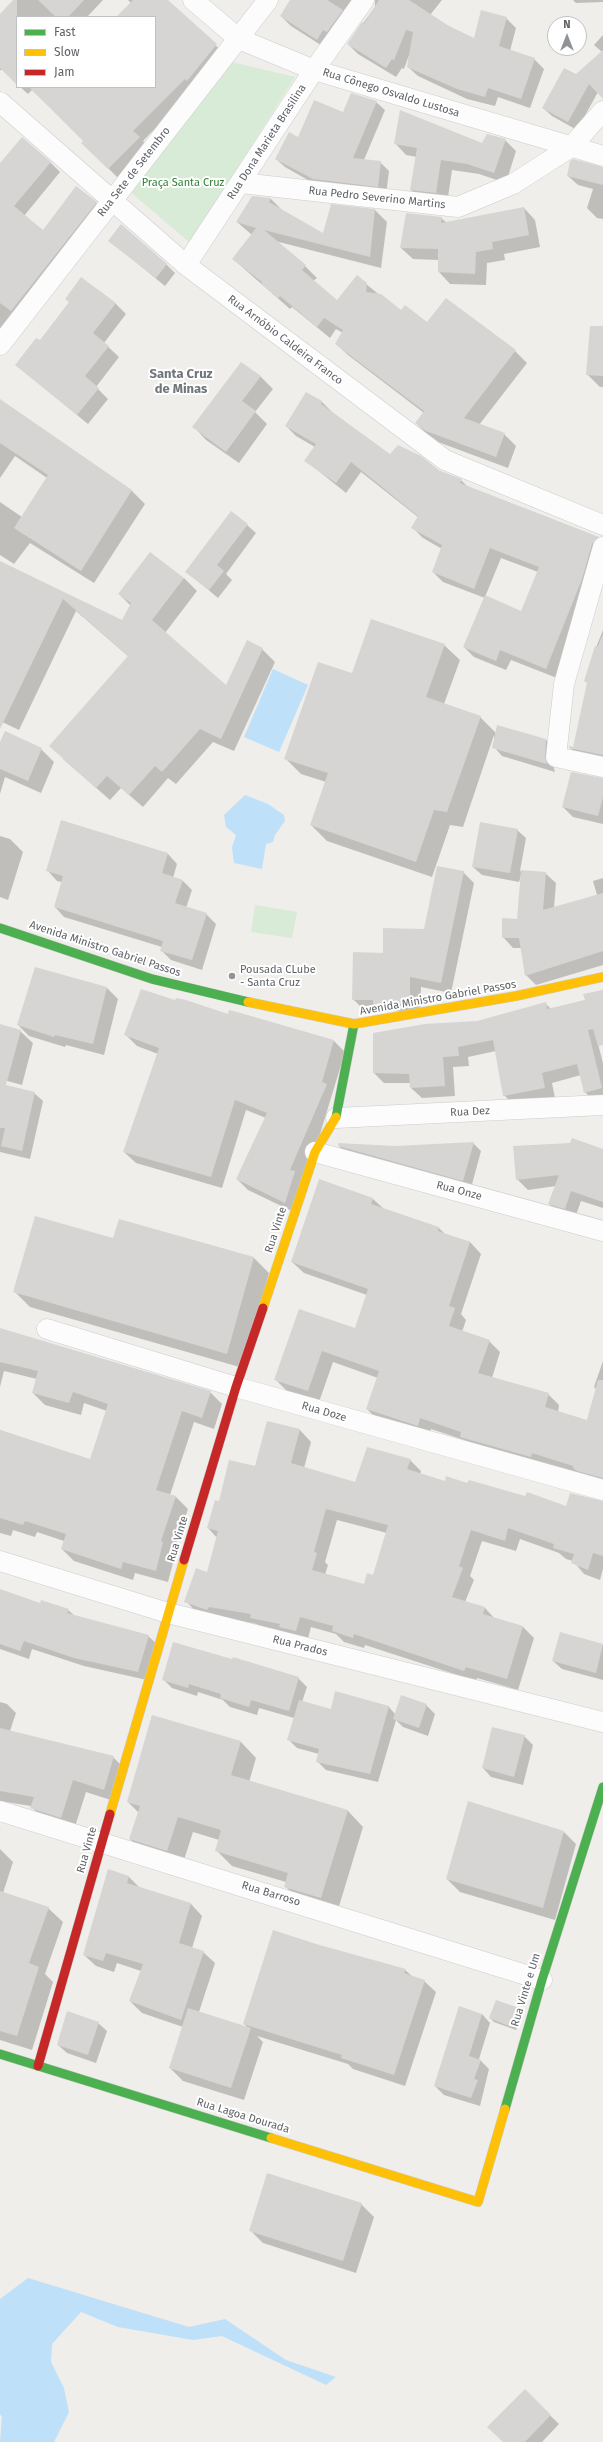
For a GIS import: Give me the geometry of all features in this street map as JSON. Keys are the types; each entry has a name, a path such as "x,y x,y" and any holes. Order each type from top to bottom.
{"street":[{"name":"Rua Cônego Osvaldo Lustosa","path":"193,0 239,39 314,70 603,156"},
{"name":"Rua Sete de Setembro","path":"0,345 268,0"},
{"name":"Rua Dona Marieta Brasilina","path":"186,266 314,70 364,0"},
{"name":"Rua Arnóbio Caldeira Franco","path":"0,102 112,199 186,266 445,460 603,525"},
{"name":"Rua Pedro Severino Martins","path":"241,183 458,207 513,184 571,147 603,111"},
{"path":"603,547 564,684 556,758 603,767"},
{"name":"Avenida Ministro Gabriel Passos","path":"0,928 152,979 292,1013 354,1024 516,996 603,977"},
{"name":"Rua Vinte","path":"38,2066 168,1612 236,1388 315,1152 336,1118 354,1024"},
{"name":"Rua Dez","path":"336,1118 603,1105"},
{"name":"Rua Onze","path":"315,1152 603,1231"},
{"name":"Rua Doze","path":"47,1329 236,1388 603,1490"},
{"name":"Rua Prados","path":"0,1560 168,1612 603,1722"},
{"name":"Rua Vinte e Um","path":"478,2202 542,1980 603,1787"},
{"name":"Rua Barroso","path":"0,1811 102,1841 542,1980"},
{"name":"Rua Lagoa Dourada","path":"0,2054 478,2202"}],"green space":[{"name":"Praça Santa Cruz","path":"232,62 295,77 190,243 128,190"},
{"path":"255,905 297,912 292,938 251,932"}],"water":[{"path":"273,669 308,685 279,752 244,737"},
{"path":"245,795 268,804 284,815 285,821 275,835 273,842 266,844 262,869 234,863 232,847 236,835 226,827 224,815"},
{"path":"28,2278 189,2327 225,2319 286,2360 336,2377 326,2385 222,2336 193,2340 118,2327 81,2312 52,2344 51,2362 64,2388 69,2412 54,2442 0,2442 2,2417 0,2414 0,2299"}],"building":[{"path":"13,0 17,0 16,84 0,68 0,14"},
{"path":"38,0 84,0 69,16 55,16"},
{"path":"133,0 168,0 217,44 187,81 185,79 133,131 140,137 108,169 81,143 83,141 30,88 156,88 156,16 117,16"},
{"path":"290,0 327,0 343,10 327,32 323,30 317,40 280,16"},
{"path":"379,0 409,0 449,26 474,38 481,10 507,17 499,46 535,58 521,99 488,88 485,97 457,89 407,67 413,32 406,30 394,60 392,59 386,68 347,44 362,22 364,24"},
{"path":"603,50 603,99 589,84 568,122 542,108 564,68 576,74"},
{"path":"351,93 377,101 353,158 381,161 378,187 313,179 275,159 289,132 298,137 314,100 343,112"},
{"path":"400,110 482,143 487,134 506,139 494,173 467,164 441,160 436,193 410,190 417,148 394,144"},
{"path":"22,137 51,162 14,206 43,230 76,186 97,202 11,311 0,303 0,163"},
{"path":"573,159 603,167 603,185 567,176 570,161"},
{"path":"252,196 271,198 269,202 323,233 331,204 375,209 370,257 264,230 306,265 302,270 337,300 357,275 367,283 366,292 381,294 401,310 405,305 427,322 446,298 516,350 464,418 505,433 496,457 426,431 415,423 424,411 335,344 343,330 324,318 317,327 280,296 278,298 261,284 262,282 232,259 256,228 236,222"},
{"path":"524,207 529,235 492,242 493,249 476,252 475,274 438,272 438,249 400,248 406,213 442,217 441,223"},
{"path":"121,224 167,264 156,278 108,241"},
{"path":"81,277 116,303 93,333 109,346 85,376 99,388 77,415 15,365 36,338 40,340 69,302 65,299"},
{"path":"590,326 603,326 603,376 586,375"},
{"path":"241,362 261,376 242,401 256,411 226,452 192,427"},
{"path":"306,392 322,401 321,404 390,454 398,445 421,456 440,471 462,479 460,483 599,537 592,544 582,579 546,669 500,650 496,661 463,647 485,595 521,611 539,567 490,548 474,589 432,572 442,545 411,528 418,516 351,462 336,483 304,461 316,444 285,426"},
{"path":"0,399 132,490 81,571 14,528 48,475 0,443"},
{"path":"231,511 248,524 217,565 224,571 209,590 185,572"},
{"path":"150,552 184,578 152,620 226,685 247,640 263,648 221,739 200,729 162,772 155,766 129,795 107,776 96,788 49,746 128,656 63,599 0,729 0,561 122,620 131,603 118,594"},
{"path":"371,619 445,644 426,697 481,716 447,812 434,810 416,862 310,825 328,773 284,759 318,662 352,673"},
{"path":"602,636 603,755 569,748 569,746 573,747 587,683 584,681 595,646 598,646"},
{"path":"497,725 546,739 545,756 547,764 492,748"},
{"path":"5,731 42,748 28,781 0,769 0,742"},
{"path":"571,772 603,778 603,797 598,816 562,807"},
{"path":"61,820 168,853 162,873 183,880 175,903 207,913 192,960 160,951 163,941 54,907 63,876 46,871"},
{"path":"480,822 518,829 510,873 472,867"},
{"path":"437,866 464,871 441,983 410,977 410,1002 373,1008 373,1000 352,1000 353,952 383,953 383,928 424,929"},
{"path":"521,870 546,872 543,910 603,893 603,951 525,976 519,938 502,938 502,918 517,919"},
{"path":"35,967 107,987 93,1044 55,1035 54,1037 17,1025"},
{"path":"141,989 175,1000 176,998 186,1000 228,1014 229,1010 237,1012 334,1040 322,1082 327,1084 290,1170 295,1171 285,1203 236,1179 267,1113 235,1100 211,1177 123,1152 159,1048 124,1035"},
{"path":"603,990 603,1045 598,1046 593,1029 588,1030 602,1088 584,1093 577,1064 542,1073 545,1088 503,1096 493,1040 458,1047 459,1056 443,1057 445,1086 410,1088 409,1074 373,1073 373,1033 425,1024 477,1021 546,1002 547,1009 585,1000 583,994"},
{"path":"0,1024 21,1030 6,1085 35,1092 22,1151 1,1146 5,1128 0,1128"},
{"path":"572,1138 603,1149 603,1202 571,1191 565,1209 548,1204 559,1175 516,1180 513,1146 570,1143"},
{"path":"474,1142 463,1181 338,1146 338,1143 395,1146"},
{"path":"319,1179 373,1198 371,1204 439,1227 438,1231 470,1242 449,1306 455,1308 449,1326 490,1340 478,1373 549,1393 545,1407 587,1420 598,1380 603,1380 603,1478 577,1471 573,1468 573,1466 532,1453 531,1457 460,1437 461,1432 420,1418 418,1426 366,1409 379,1371 322,1351 308,1391 274,1380 299,1309 355,1328 368,1289 291,1262"},
{"path":"35,1216 113,1238 119,1219 254,1257 227,1354 13,1292"},
{"path":"0,1328 211,1391 202,1418 182,1411 156,1490 176,1496 161,1541 163,1542 156,1571 123,1562 121,1569 61,1549 66,1534 25,1521 23,1525 0,1518 0,1430 90,1459 108,1404 73,1392 69,1403 32,1393 38,1371 0,1362"},
{"path":"267,1421 300,1429 291,1463 355,1482 367,1447 411,1459 407,1469 445,1481 446,1476 467,1483 469,1480 525,1496 527,1492 566,1506 570,1493 603,1501 603,1556 593,1553 588,1570 571,1563 574,1554 553,1548 554,1544 508,1528 505,1541 471,1530 459,1566 463,1568 452,1597 485,1607 483,1614 523,1626 507,1679 466,1667 464,1671 354,1634 353,1638 332,1631 333,1626 300,1617 296,1631 279,1627 280,1624 250,1618 251,1614 209,1607 207,1610 184,1602 196,1568 207,1572 218,1531 207,1528 215,1500 219,1501 229,1460 255,1466","holes":["326,1509 388,1525 373,1575 367,1573 364,1584 312,1570 317,1553 314,1552"]},
{"path":"0,1589 40,1603 41,1600 69,1609 67,1613 149,1635 138,1672 74,1658 24,1641 20,1651 0,1644"},
{"path":"560,1632 603,1644 596,1673 552,1661"},
{"path":"173,1642 232,1659 233,1657 299,1677 289,1711 251,1700 249,1707 220,1698 221,1694 189,1684 188,1688 162,1680"},
{"path":"335,1691 389,1706 370,1774 316,1762 319,1749 287,1740 299,1700 331,1709"},
{"path":"401,1695 427,1704 419,1728 393,1719"},
{"path":"152,1715 241,1741 231,1775 348,1810 321,1898 284,1887 288,1873 215,1851 221,1830 178,1817 167,1851 129,1839 140,1806 127,1802"},
{"path":"492,1727 525,1735 514,1777 482,1768"},
{"path":"0,1728 114,1756 104,1790 73,1780 61,1818 30,1808 34,1797 0,1791"},
{"path":"468,1801 564,1831 543,1908 446,1879"},
{"path":"108,1869 129,1876 127,1883 191,1903 179,1943 204,1951 181,2020 129,2001 143,1964 106,1953 103,1961 83,1955"},
{"path":"0,1891 49,1907 29,1963 39,1967 17,2036 0,2031"},
{"path":"273,1930 316,1944 406,1969 404,1973 425,1980 394,2075 341,2058 342,2055 243,2024"},
{"path":"496,2000 519,2008 511,2027 489,2018"},
{"path":"459,2006 482,2014 469,2056 481,2060 474,2079 478,2080 471,2098 434,2086"},
{"path":"188,2008 251,2028 231,2088 169,2068"},
{"path":"67,2011 99,2022 88,2055 57,2045"},
{"path":"267,2173 362,2203 343,2261 249,2231"},
{"path":"525,2389 551,2415 525,2442 503,2442 487,2427"}],"traffic: fast":[{"path":"0,928 152,979 248,1002"},
{"path":"336,1117 354,1024"},
{"path":"505,2109 542,1980 603,1787"},
{"path":"0,2054 271,2138"}],"traffic: slow":[{"path":"248,1002 354,1024 516,996 603,977"},
{"path":"263,1308 315,1152 336,1117"},
{"path":"110,1814 184,1560"},
{"path":"271,2138 478,2202 505,2109"}],"traffic: jam":[{"path":"184,1560 236,1387 263,1308"},
{"path":"38,2066 110,1814"}],"place":[{"name":"Pousada CLube - Santa Cruz","path":"232,976"}],"district":[{"name":"Santa Cruz de Minas","path":"181,382"}]}
